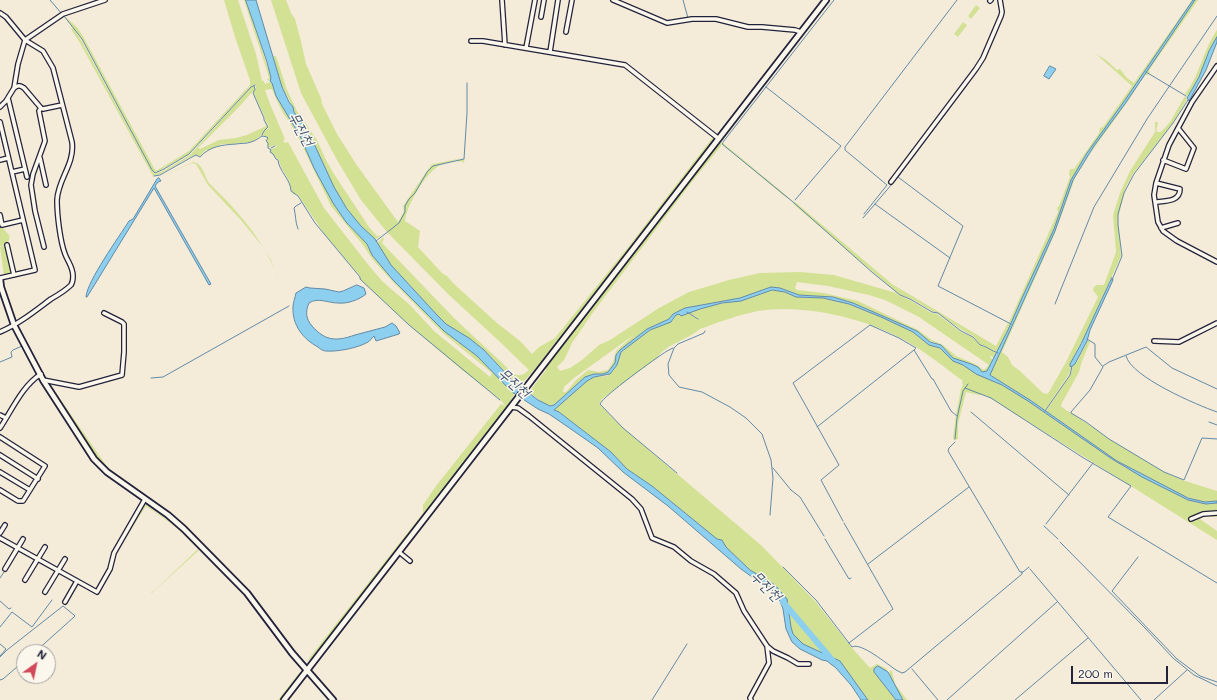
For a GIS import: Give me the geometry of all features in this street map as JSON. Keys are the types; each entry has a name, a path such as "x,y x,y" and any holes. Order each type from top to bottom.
{"main road":[{"path":"284,700 826,0"},
{"path":"0,279 1,287 14,325 43,380 88,451 101,467 115,479 178,522 247,593 292,653 333,700"}],"street":[{"path":"0,107 14,88 18,64 25,40 62,15 105,0"},
{"path":"502,0 505,45"},
{"path":"526,48 535,0"},
{"path":"541,17 544,0"},
{"path":"550,52 558,0"},
{"path":"566,32 572,0"},
{"path":"613,0 668,23 692,19 716,19 748,27 778,28 801,32"},
{"path":"891,182 976,69 1001,16 1002,12 1000,0"},
{"path":"0,13 6,17 25,40 37,46 49,59 53,68 74,150 58,195 58,214 65,254 71,265 74,275 73,280 64,291 14,325 0,332"},
{"path":"471,41 483,41 625,65 719,139"},
{"path":"1217,66 1192,102 1169,145 1156,182 1154,195 1158,222 1161,228 1177,241 1217,262"},
{"path":"14,88 17,86 24,88 40,108 39,111 45,141 33,174 31,185 35,211 44,247"},
{"path":"8,98 27,177"},
{"path":"40,108 48,109 62,105"},
{"path":"0,122 35,270 0,279"},
{"path":"1163,160 1186,169 1194,148 1178,128"},
{"path":"40,157 46,185"},
{"path":"0,160 8,158"},
{"path":"12,172 25,169"},
{"path":"1155,202 1176,198 1180,195 1181,191 1180,189 1156,182"},
{"path":"0,215 2,225 23,220"},
{"path":"1161,228 1178,222"},
{"path":"7,245 14,275"},
{"path":"43,380 79,387 122,375 124,324 104,313"},
{"path":"1154,341 1179,342 1217,323"},
{"path":"0,428 26,387 41,374"},
{"path":"513,405 529,416 632,499 640,509 652,538 674,547 691,561 714,574 736,593 744,611 773,651 798,664 809,664"},
{"path":"0,415 6,418"},
{"path":"0,437 45,464 45,467 38,479 25,499 21,502 0,490"},
{"path":"0,456 38,479"},
{"path":"0,472 30,490"},
{"path":"0,538 97,592 110,569 114,553 145,499"},
{"path":"1191,519 1203,514 1217,513"},
{"path":"0,533 5,525"},
{"path":"5,569 23,539"},
{"path":"25,580 45,547"},
{"path":"399,552 410,561"},
{"path":"45,592 65,559"},
{"path":"64,602 77,581"},
{"path":"751,700 750,698 769,662 768,646"}],"green space":[{"path":"224,0 238,0 256,54 262,81 264,81 265,84 270,82 272,83 276,96 298,133 296,135 283,113 272,89 265,90 285,139 283,141 285,143 288,142 324,208 383,282 410,305 434,331 490,377 492,373 443,333 373,260 363,245 331,206 298,137 299,135 340,214 367,244 372,255 393,280 444,331 477,356 515,393 502,415 328,639 313,657 307,661 423,513 423,505 436,486 501,404 505,406 501,400 462,370 409,325 360,279 360,276 325,235 298,195 293,194 290,183 281,168 279,160 270,152 271,149 277,147 275,145 268,148 268,143 266,141 268,137 263,136 264,131 268,129 269,126 253,92 256,88 255,84 250,87 189,154 155,173 82,39 63,15 77,27 84,38 156,171 189,151 250,85 250,80"},
{"path":"244,0 246,0 271,78 268,81 268,74"},
{"path":"271,0 286,0 295,19 306,64 321,98 322,104 337,134 356,164 398,222 404,211 403,206 431,165 463,158 438,166 431,172 412,200 405,221 420,231 418,247 442,273 497,323 520,341 532,354 539,347 555,338 629,246 713,137 716,139 636,242 634,240 634,244 542,361 520,386 484,350 446,324 391,265 376,242 380,241 383,237 384,239 382,243 455,319 514,374 521,375 529,370 449,295 386,231 361,200 337,160 301,93"},
{"path":"1192,0 1125,100 1087,153 1071,180 1054,229 1011,323 1009,322 1058,212 1057,208 1070,177 1070,169 1074,169 1099,133 1100,128 1103,127 1132,86 1096,54 1106,60 1117,70 1120,69 1127,78 1134,83"},
{"path":"1195,0 1198,0 1149,70 1150,74 1146,71"},
{"path":"976,5 980,8 971,19 968,16"},
{"path":"963,22 967,25 958,37 954,34"},
{"path":"73,28 155,174 165,170 190,155 251,87 254,86 255,89 198,148 200,149 219,140 247,135 266,126 264,121 268,127 262,135 252,142 222,144 206,150 200,156 192,156 160,174 153,176 71,29"},
{"path":"1217,30 1217,37 1203,69 1188,96 1185,94 1194,79 1208,46"},
{"path":"273,56 276,56 287,90 297,111 317,140 334,174 369,227 377,236 381,235 375,240 353,217 338,195 310,135 294,112 293,107 280,82"},
{"path":"1146,72 1149,75 1145,75 1089,155 1075,178 1055,233 1002,352 1008,357 1012,365 1043,393 1047,394 1049,392 1066,362 1098,297 1093,290 1094,287 1097,285 1104,285 1116,252 1113,215 1120,193 1130,171 1155,132 1155,122 1158,122 1156,131 1161,132 1170,122 1185,96 1187,99 1173,123 1133,174 1126,187 1118,218 1121,256 1091,323 1070,364 1071,367 1069,374 1045,410 992,376 990,373 1055,231 1073,180 1094,146"},
{"path":"720,141 722,142 721,146 691,183 594,311 572,343 564,360 557,367 560,371 570,368 599,345 610,340 659,308 689,292 729,280 760,273 800,272 834,275 896,293 931,313 937,314 961,332 972,337 980,346 986,347 996,353 994,358 991,356 990,357 993,360 987,371 982,372 978,367 953,358 939,344 927,340 917,331 853,303 833,297 799,295 780,288 766,289 740,298 685,308 673,314 669,319 647,329 620,350 616,355 615,363 608,372 603,374 594,374 579,382 554,405 546,405 529,392 546,370 544,368","holes":["797,282 828,286 885,300 919,317 989,365 984,370 975,364 956,356 943,345 932,340 918,330 858,301 824,293 797,290 795,288","635,334 616,351 613,362 608,370 599,372 588,370 576,380 566,392 563,392 564,387 574,378"]},
{"path":"723,143 793,201 783,195 722,144"},
{"path":"465,159 463,164 463,162 449,162"},
{"path":"193,162 201,167 209,183 244,220 263,247 240,219 208,185 196,164 192,163 159,178"},
{"path":"795,202 892,284 996,346 1008,323 1011,325 997,352 980,345 973,336 938,313 910,298 900,295 798,208 793,203"},
{"path":"0,219 2,227 10,237 6,245 0,246 1,226"},
{"path":"6,245 13,274 4,276 0,247"},
{"path":"263,247 271,260 275,270 271,262"},
{"path":"772,290 785,292 796,297 823,298 849,304 913,332 925,342 943,350 953,361 975,372 975,375 978,374 1002,385 1028,401 1124,467 1188,500 1209,504 1217,503 1217,517 1205,516 1200,519 1217,531 1217,540 987,396 966,392 958,424 958,439 954,440 953,437 956,416 958,416 956,415 963,381 915,346 874,326 815,311 776,309 758,311 721,321 700,329 665,349 657,358 602,399 599,404 623,428 762,546 815,601 852,648 870,668 877,664 887,669 887,671 879,667 874,672 896,700 868,700 840,661 803,644 793,634 787,599 775,585 750,570 726,547 722,540 717,539 652,486 627,469 611,452 559,412 554,410 583,383 594,377 607,376 615,369 620,354 639,337 650,330 673,321 676,315 679,314 681,316 687,313 698,319 697,317 688,313 714,305 747,299"},
{"path":"1088,340 1090,342 1079,372 1061,406 1109,439 1164,472 1182,480 1217,491 1217,501 1205,502 1178,494 1117,461 1046,411 1070,375 1073,366 1077,362"},
{"path":"48,383 108,468 151,500 112,474 101,463"},
{"path":"145,504 177,527 199,550 152,593 151,592 154,591 198,549 176,527 146,506 116,553"},
{"path":"890,670 892,671 895,684 907,700 903,700 892,682 890,678"},
{"path":"300,672 301,673 299,676 281,700 278,700"}],"water":[{"path":"246,0 256,0 282,87 293,107 294,112 310,135 334,187 347,209 361,226 375,239 391,265 446,324 469,338 484,350 512,380 538,400 550,406 554,405 585,377 608,372 615,363 616,355 620,350 647,329 669,319 673,314 685,308 740,298 771,287 780,288 799,295 833,297 853,303 917,331 930,342 941,345 953,358 978,367 982,372 987,371 1008,330 1054,229 1071,180 1087,153 1193,0 1195,0 1127,101 1094,146 1073,180 1055,231 990,375 1030,400 1117,461 1188,498 1205,502 1217,501 1217,503 1206,504 1188,500 1142,477 1112,459 1028,401 1002,385 976,374 963,365 953,361 940,348 929,345 913,332 849,304 823,298 796,297 785,292 772,290 741,301 722,303 681,316 679,314 676,315 671,322 650,330 621,352 617,365 610,374 594,377 587,381 554,410 559,412 611,452 627,469 652,486 717,539 722,540 726,547 750,570 775,585 787,599 793,634 803,644 840,661 868,700 861,700 851,685 835,667 827,661 800,649 792,642 786,629 783,609 780,601 769,586 763,585 741,569 668,506 623,472 598,448 549,414 538,409 512,392 477,356 444,331 393,280 372,255 367,244 346,222 333,203 314,168 300,136 276,96 270,81 271,78 267,62"},
{"path":"1217,37 1217,42 1206,70 1189,101 1187,98 1199,77 1209,51"},
{"path":"1050,66 1056,69 1049,79 1044,76"},
{"path":"159,178 161,181 155,186 211,284 209,285 154,188 86,297 92,281 104,259 129,221 133,219"},
{"path":"1112,278 1113,280 1090,330 1087,341 1075,364 1071,367 1070,364"},
{"path":"357,285 364,288 366,294 356,300 334,303 316,300 309,303 307,315 308,321 312,326 322,335 332,339 349,337 385,327 392,323 396,326 400,333 399,334 376,341 374,336 369,342 364,344 353,348 336,351 323,350 303,336 294,320 293,314 293,305 296,293 306,287 339,292"},
{"path":"878,666 888,672 903,700 896,700 874,672 874,669"}],"waterway":[{"path":"50,0 62,14"},
{"path":"683,0 688,18"},
{"path":"723,142 834,0"},
{"path":"864,214 887,185 845,150 845,147 957,0"},
{"path":"64,16 82,39 155,173 189,154 251,87 255,85"},
{"path":"1055,304 1094,207 1147,119 1217,16"},
{"path":"1146,72 1186,96"},
{"path":"376,241 399,223 405,212 405,206 409,199 415,193 427,172 433,166 464,159 467,83"},
{"path":"863,218 898,177 967,85"},
{"path":"254,86 255,89 253,93 268,127 262,135"},
{"path":"766,87 841,146 795,200"},
{"path":"1112,280 1122,256 1118,214 1124,193 1134,174 1173,123 1188,100"},
{"path":"154,176 160,175 196,155 200,157 212,148 247,143 262,136 267,137 268,138 266,141 268,143 268,148 278,160 280,168 289,183 291,191 298,196 315,223 360,277 360,279 409,325 500,400"},
{"path":"723,143 722,144 793,202 900,295 932,312 938,313 961,331 973,337 980,345 998,353"},
{"path":"271,148 275,146"},
{"path":"898,177 963,226 938,286 1011,324"},
{"path":"298,229 294,208 301,203"},
{"path":"875,204 950,258"},
{"path":"151,378 163,377 289,306"},
{"path":"687,312 698,319"},
{"path":"843,521 821,480 839,465 793,383 870,325 899,338 916,348 914,350"},
{"path":"705,331 704,333 678,344 674,348 668,364 669,375 679,387 702,392 730,407 746,418 762,434 771,460 773,478 770,515"},
{"path":"1087,339 1095,344 1095,357 1103,367 1090,390 1071,413 1109,439 1164,472 1184,480 1202,438 1217,439"},
{"path":"0,362 12,357 11,352 22,346"},
{"path":"1103,366 1109,362 1146,347 1172,368 1217,389"},
{"path":"673,348 630,377 610,393 600,404 623,428 677,473"},
{"path":"817,427 914,350 933,379 951,411 957,416"},
{"path":"1126,356 1131,364 1140,373 1152,381 1181,397 1217,412"},
{"path":"1045,411 1070,375 1072,366"},
{"path":"955,439 957,418 963,391 968,384"},
{"path":"965,388 991,398 1082,457 1131,486 1108,517 1217,583"},
{"path":"971,412 1069,495"},
{"path":"1209,422 1217,425"},
{"path":"955,442 948,451 1020,572 1023,572 1029,567"},
{"path":"1046,524 1093,463"},
{"path":"773,468 791,490 800,497 824,536"},
{"path":"868,564 969,487"},
{"path":"844,523 893,609 849,643"},
{"path":"1044,526 1058,539"},
{"path":"825,539 849,579 851,578"},
{"path":"1060,542 1173,658 1194,675 1217,686"},
{"path":"1138,557 1112,591 1177,659 1200,676 1217,682"},
{"path":"783,567 816,600 852,647 856,646 868,650 902,673 1022,574 1022,572"},
{"path":"1030,569 1141,700"},
{"path":"0,578 4,572"},
{"path":"0,627 12,612 32,627 52,600"},
{"path":"0,601 9,609 11,608"},
{"name":"무진천","path":"783,602 833,661"},
{"path":"947,700 1057,602"},
{"path":"0,657 63,606 75,616 44,644"},
{"path":"1015,700 1088,638"},
{"path":"0,644 6,649 0,656"},
{"path":"652,700 687,644"},
{"path":"0,680 16,668"},
{"path":"912,669 938,700"},
{"path":"1154,700 1187,670"}]}
